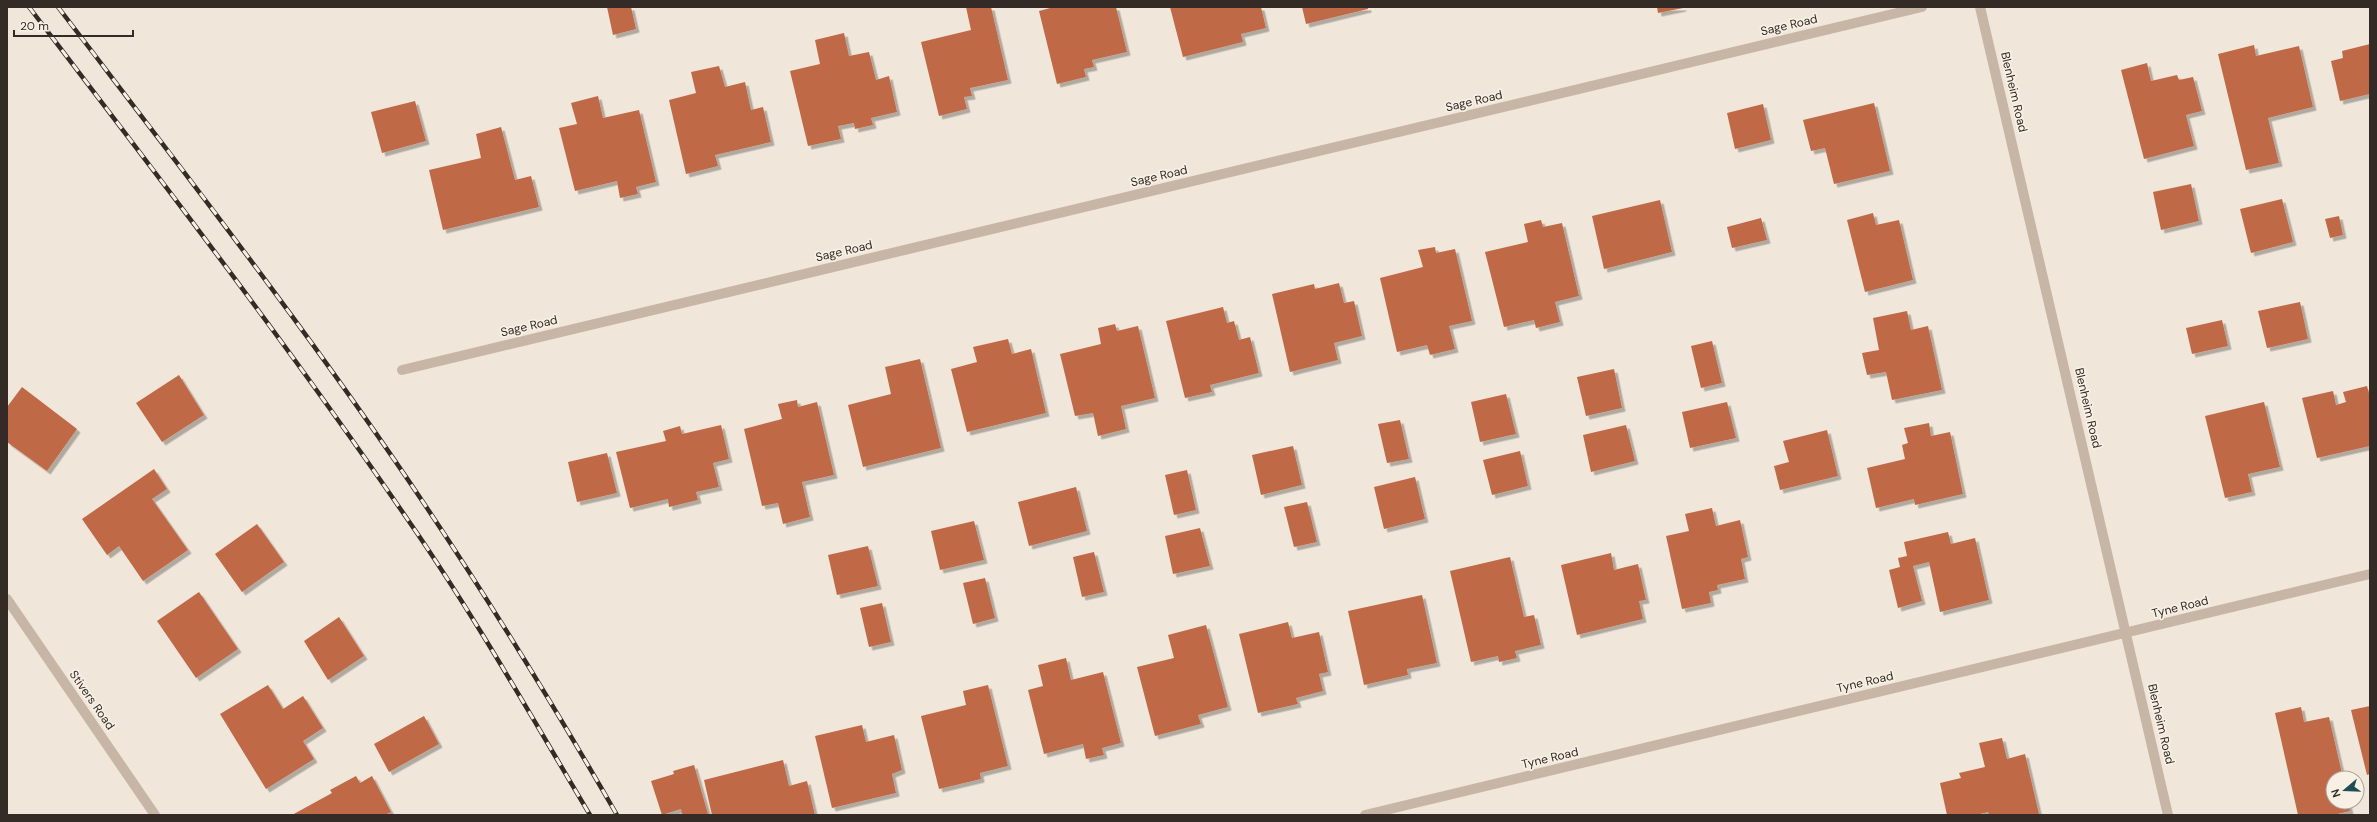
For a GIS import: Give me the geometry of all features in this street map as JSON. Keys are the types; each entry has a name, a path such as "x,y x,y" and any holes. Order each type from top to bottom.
{"street":[{"name":"Sage Road","path":"402,370 1922,7"},
{"name":"Blenheim Road","path":"1980,7 2127,633 2168,815"},
{"name":"Tyne Road","path":"1365,815 2370,574"},
{"name":"Stivers Road","path":"7,599 155,815"}],"building":[{"path":"607,7 631,7 636,29 613,35"},
{"path":"966,7 991,7 1008,80 970,88 972,96 964,97 967,109 939,116 921,42 971,30"},
{"path":"1054,7 1116,7 1127,52 1092,60 1094,67 1084,69 1086,77 1057,84 1039,11"},
{"path":"1170,7 1261,7 1266,28 1241,34 1243,42 1183,57"},
{"path":"1302,7 1368,7 1368,9 1306,24"},
{"path":"1657,7 1683,7 1683,8 1658,13"},
{"path":"844,33 849,56 869,52 876,80 889,76 897,112 871,118 873,125 855,129 854,123 838,126 841,139 808,146 790,71 820,64 815,40"},
{"path":"2370,44 2370,94 2340,101 2331,61 2343,58 2342,51"},
{"path":"2254,45 2256,56 2299,46 2313,107 2268,118 2279,163 2246,170 2218,54"},
{"path":"2147,63 2151,81 2177,75 2179,80 2193,77 2202,111 2186,115 2194,146 2144,159 2121,70"},
{"path":"719,66 725,87 745,82 751,110 763,107 771,142 715,155 718,166 686,174 669,100 696,93 691,72"},
{"path":"598,96 603,118 639,110 656,182 636,187 638,194 620,198 617,181 575,191 559,128 577,124 571,103"},
{"path":"415,101 426,141 382,153 371,112"},
{"path":"1874,103 1890,171 1834,184 1825,148 1811,151 1803,120"},
{"path":"1763,104 1771,140 1735,149 1727,113"},
{"path":"501,127 515,180 531,176 539,207 443,230 429,170 481,158 476,134"},
{"path":"2191,184 2199,221 2161,230 2153,192"},
{"path":"2282,199 2293,242 2251,253 2240,209"},
{"path":"1660,200 1672,252 1604,269 1592,216"},
{"path":"1873,213 1876,225 1899,220 1913,280 1865,292 1847,220"},
{"path":"2339,216 2343,235 2330,238 2325,219"},
{"path":"1761,218 1767,240 1732,248 1727,227"},
{"path":"1541,220 1543,227 1562,223 1579,296 1555,302 1560,322 1536,328 1534,320 1504,327 1485,252 1528,242 1524,224"},
{"path":"1435,247 1436,253 1455,249 1472,321 1449,326 1455,349 1430,355 1427,345 1397,352 1380,278 1423,267 1418,250"},
{"path":"1339,283 1344,303 1354,301 1362,336 1334,343 1338,360 1290,372 1272,294 1314,284 1315,289"},
{"path":"2300,302 2308,339 2267,348 2258,311"},
{"path":"1223,307 1227,323 1234,321 1239,340 1250,337 1259,373 1210,385 1212,392 1185,398 1166,321"},
{"path":"1907,311 1911,330 1928,326 1942,390 1892,400 1886,372 1867,375 1862,353 1879,350 1873,318"},
{"path":"2222,320 2228,346 2192,354 2186,328"},
{"path":"1115,324 1117,331 1138,326 1155,398 1121,406 1126,429 1098,436 1093,413 1075,416 1060,354 1101,344 1098,328"},
{"path":"1008,339 1012,354 1031,349 1046,413 967,432 951,369 977,362 973,347"},
{"path":"1712,341 1722,383 1701,388 1691,346"},
{"path":"920,359 941,448 863,467 848,405 891,394 885,367"},
{"path":"1614,369 1622,408 1586,416 1577,377"},
{"path":"179,375 204,415 162,442 136,403"},
{"path":"2367,386 2370,397 2370,446 2317,458 2302,398 2333,391 2336,405 2346,402 2343,392"},
{"path":"22,387 77,429 47,471 7,442 7,407"},
{"path":"1506,394 1516,434 1480,442 1471,402"},
{"path":"797,400 798,407 817,402 834,475 802,482 810,517 783,524 778,503 762,506 744,429 782,419 778,404"},
{"path":"1727,402 1736,438 1690,448 1682,412"},
{"path":"2264,402 2280,467 2248,474 2252,492 2225,498 2205,416"},
{"path":"1400,420 1409,459 1387,463 1378,424"},
{"path":"1929,423 1931,436 1950,432 1963,494 1915,505 1914,499 1876,508 1867,468 1905,459 1902,445 1908,443 1904,428"},
{"path":"721,425 729,459 713,463 719,487 696,492 698,500 669,507 668,499 630,508 616,452 666,441 663,431 680,426 682,434"},
{"path":"1626,425 1635,461 1591,472 1583,435"},
{"path":"1827,430 1838,476 1780,490 1774,466 1789,462 1783,441"},
{"path":"1293,446 1302,485 1261,495 1252,455"},
{"path":"1520,451 1528,486 1492,495 1483,460"},
{"path":"607,453 617,493 577,502 568,462"},
{"path":"154,469 167,489 152,499 188,550 143,581 119,546 107,555 82,519"},
{"path":"1187,470 1196,510 1174,515 1165,475"},
{"path":"1415,477 1425,519 1384,529 1374,487"},
{"path":"1076,487 1087,531 1029,546 1018,502"},
{"path":"1307,502 1317,542 1294,547 1284,507"},
{"path":"1712,508 1716,526 1740,520 1748,557 1741,559 1745,579 1717,585 1718,590 1709,592 1711,603 1682,609 1666,536 1689,531 1685,514"},
{"path":"974,521 984,560 940,570 931,531"},
{"path":"257,524 284,562 242,592 215,554"},
{"path":"1200,528 1210,566 1173,574 1165,536"},
{"path":"1948,532 1951,544 1975,538 1989,600 1940,612 1929,562 1913,566 1922,601 1898,608 1889,570 1900,567 1898,558 1907,556 1904,542"},
{"path":"868,546 878,586 837,595 828,555"},
{"path":"1094,552 1104,592 1082,597 1073,557"},
{"path":"1611,553 1614,570 1638,564 1646,600 1639,601 1643,619 1577,635 1561,565"},
{"path":"1510,557 1524,617 1534,615 1541,645 1515,651 1517,658 1499,662 1498,656 1471,662 1450,571"},
{"path":"985,578 995,618 973,624 963,583"},
{"path":"199,592 238,649 196,678 157,621"},
{"path":"1422,595 1437,663 1407,669 1408,675 1364,685 1348,611"},
{"path":"882,603 891,642 869,647 860,608"},
{"path":"339,617 364,656 328,680 304,641"},
{"path":"1288,622 1292,638 1319,632 1328,672 1319,674 1323,691 1296,698 1298,704 1258,713 1239,634"},
{"path":"1206,625 1228,707 1198,715 1201,724 1155,736 1137,667 1174,658 1168,635"},
{"path":"1066,658 1071,680 1103,672 1121,743 1102,748 1104,755 1086,759 1083,744 1044,754 1028,690 1043,686 1038,665"},
{"path":"268,685 283,709 303,696 323,728 303,741 314,759 266,789 220,714"},
{"path":"988,685 1008,766 980,773 981,779 939,789 921,716 966,705 963,691"},
{"path":"2370,706 2370,774 2367,775 2351,710"},
{"path":"2301,707 2304,722 2329,717 2341,770 2325,770 2325,810 2350,811 2333,815 2298,815 2275,713"},
{"path":"424,716 439,744 389,772 374,744"},
{"path":"862,725 866,742 894,735 902,770 892,774 896,793 832,808 815,736"},
{"path":"2002,738 2007,759 2025,754 2039,814 1989,815 1988,812 1976,815 1947,815 1940,783 1961,778 1959,773 1985,767 1979,743"},
{"path":"783,760 789,786 807,781 815,815 712,815 704,780"},
{"path":"694,765 708,814 682,815 681,809 662,815 651,781 674,774 673,771"},
{"path":"356,776 360,783 372,776 391,812 385,815 292,815 332,793 330,790"}],"railway":[{"path":"29,7 174,197 363,455 456,592 590,815"},
{"path":"58,7 247,255 339,380 427,508 501,622 617,815"}]}
